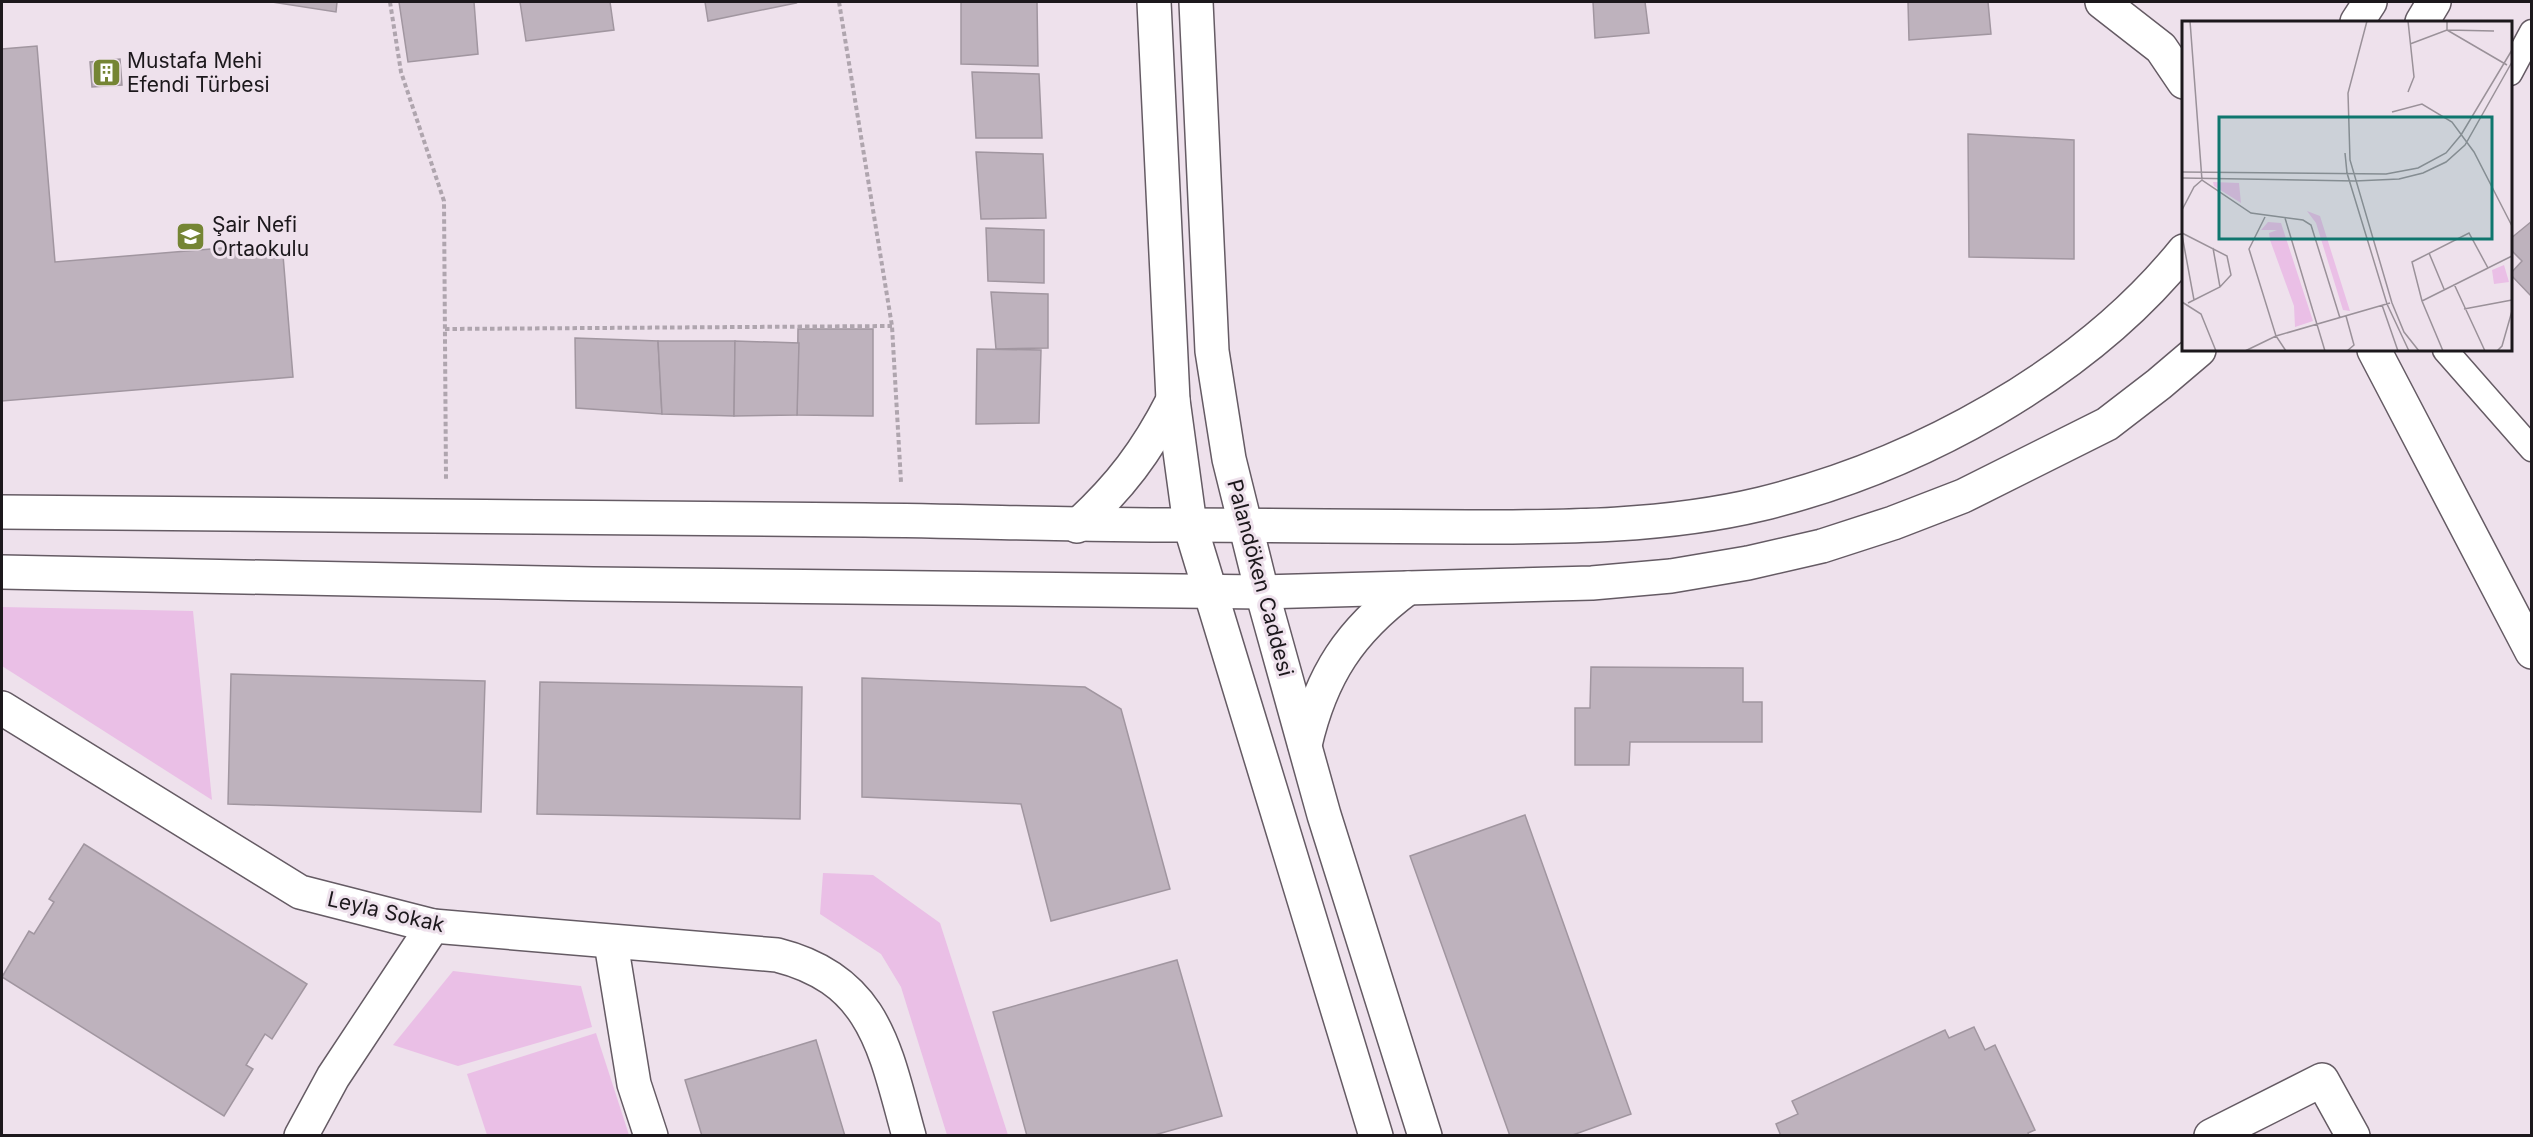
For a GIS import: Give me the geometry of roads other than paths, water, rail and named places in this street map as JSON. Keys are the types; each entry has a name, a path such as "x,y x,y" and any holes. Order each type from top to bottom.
{"street":[{"path":"1154,2 1173,400 1190,525 1376,1136"},
{"name":"Palandöken Caddesi","path":"1196,2 1212,351 1219,410 1245,526 1305,745 1425,1136"},
{"path":"2102,2 2161,48 2182,79"},
{"path":"2358,21 2370,2"},
{"path":"2423,21 2434,2"},
{"path":"2,512 903,520 1077,526 1555,527 1668,521 1761,504 1848,478 1949,435 2016,395 2103,332 2167,271 2182,253"},
{"path":"2,572 581,584 1209,592 1592,583 1671,576 1748,563 1822,546 1893,523 1963,496 2107,424 2198,351"},
{"path":"2375,351 2532,652"},
{"path":"1077,526 1130,473 1154,438 1173,400"},
{"path":"1305,745 1312,712 1325,681 1342,651 1384,606 1408,588"},
{"name":"Leyla Sokak","path":"2,708 300,892 433,926 777,956 807,963 829,976 872,1022 885,1050 909,1136"},
{"path":"302,1136 333,1077 433,926"},
{"path":"611,943 634,1084 651,1136"},
{"path":"2211,1136 2322,1080 2353,1136"}],"lane":[{"path":"2512,71 2532,32"},
{"path":"2446,351 2532,449"}],"place":[{"name":"Mustafa Mehi Efendi Türbesi","path":"106,73"},
{"name":"Şair Nefi Ortaokulu","path":"191,237"}]}
